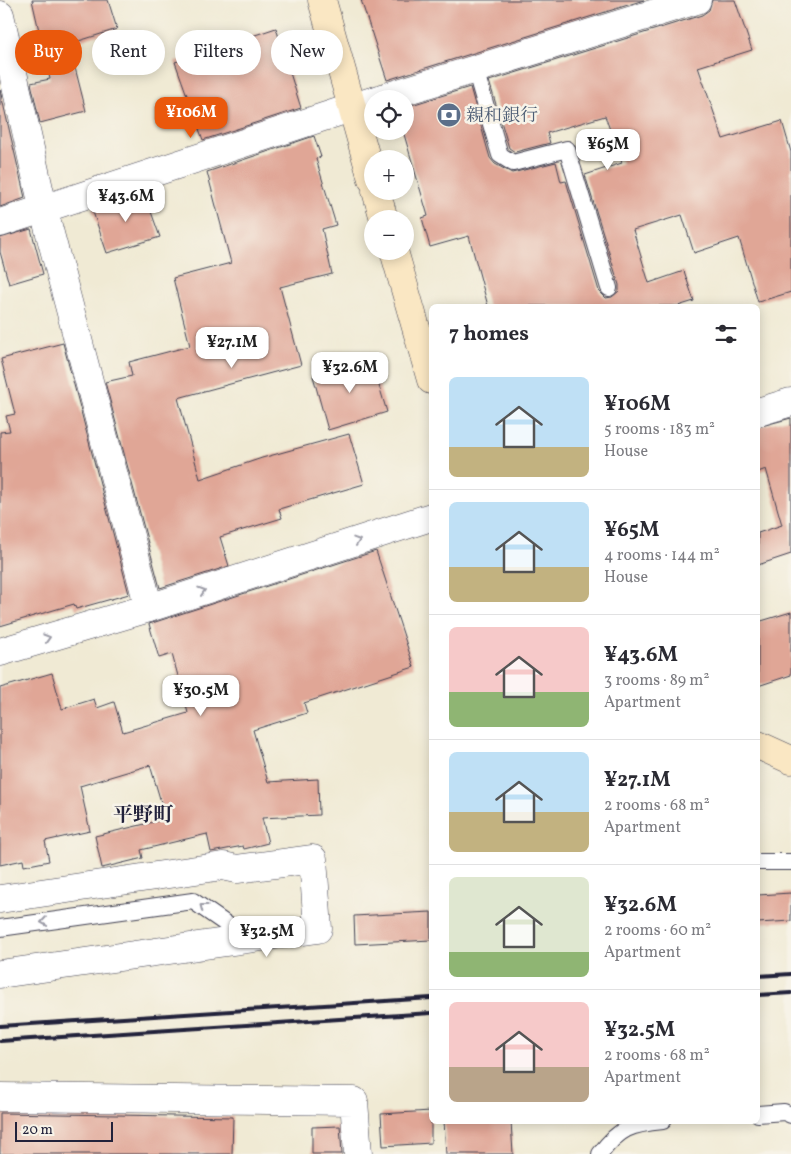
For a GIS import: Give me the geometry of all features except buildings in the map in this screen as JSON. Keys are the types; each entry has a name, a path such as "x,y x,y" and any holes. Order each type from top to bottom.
{"main road":[{"path":"322,0 362,104 368,150"},
{"path":"397,260 429,373"},
{"path":"760,745 791,760"}],"street":[{"path":"408,90 697,0"},
{"path":"0,15 44,210 149,608"},
{"path":"0,223 362,104"},
{"path":"760,411 791,402"},
{"path":"0,652 149,608 429,518"},
{"path":"0,899 223,866 238,869 313,859 318,929 0,974"},
{"path":"0,1096 354,1101 358,1154"}],"lane":[{"path":"475,69 500,155 513,163 566,149 609,288"},
{"path":"760,862 791,862"},
{"path":"0,928 193,900 232,928 234,941"},
{"path":"760,1114 784,1112 791,1115"},
{"path":"600,1154 614,1135 638,1124"}],"railway":[{"path":"760,976 791,974"},
{"path":"760,995 791,993"},
{"path":"0,1026 429,998"},
{"path":"0,1041 429,1013"}],"place":[{"name":"親和銀行","path":"449,115"}],"district":[{"name":"平野町","path":"143,814"}]}
